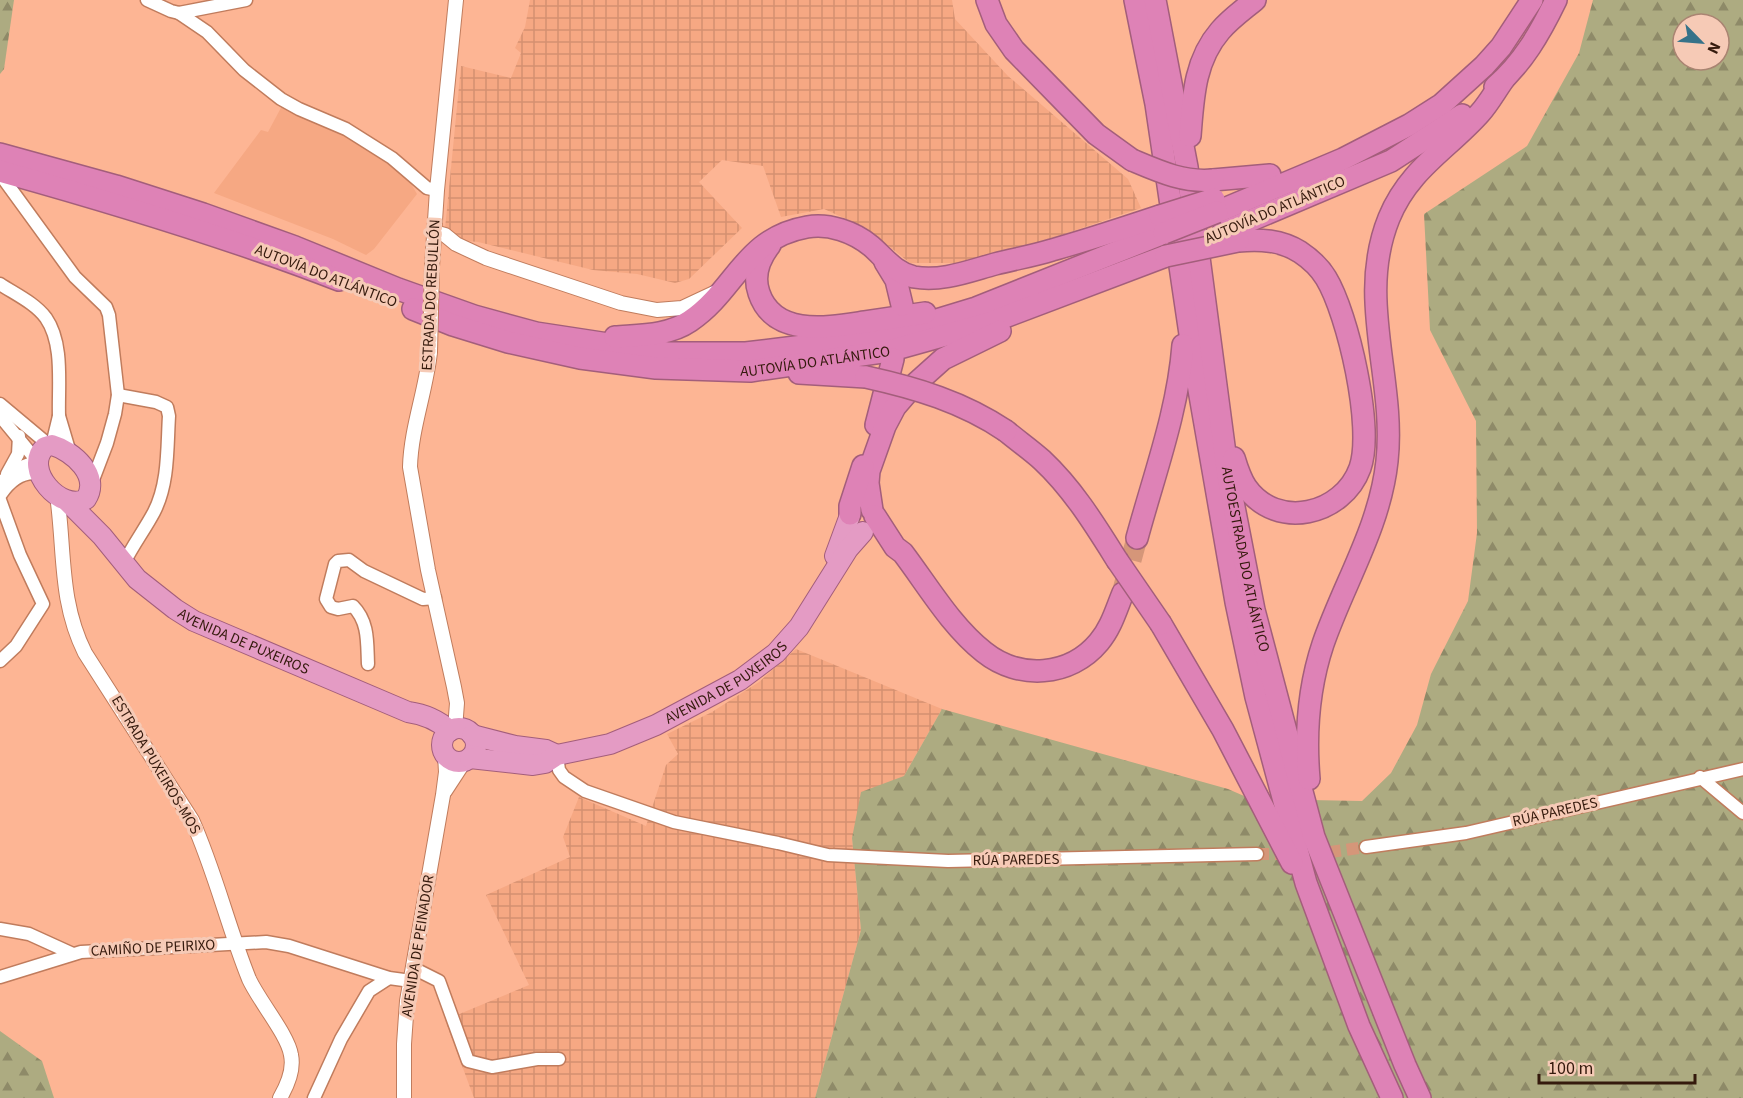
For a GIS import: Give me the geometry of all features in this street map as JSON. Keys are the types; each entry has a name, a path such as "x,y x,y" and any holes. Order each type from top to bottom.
{"highway":[{"path":"987,0 996,24 1014,50 1096,134 1132,160 1169,175 1201,181 1221,213 1255,240 1274,242 1301,252 1326,278 1342,317 1358,375 1364,455 1352,484 1340,498 1325,507 1309,512 1284,512 1270,507 1247,488 1239,473 1222,424"},
{"path":"1187,167 1193,89 1200,67 1209,47 1220,31 1255,0"},
{"path":"1516,25 1522,0"},
{"name":"AUTOVÍA DO ATLÁNTICO","path":"0,172 209,232 453,325 508,342 580,357 656,368 750,371 889,351 989,323 1166,256 1221,213 1343,159 1409,125 1442,104 1484,66 1532,0"},
{"name":"AUTOVÍA DO ATLÁNTICO","path":"0,154 116,186 203,214 295,247 398,289 474,316 536,333 667,353 746,353 884,336 976,308 1162,225 1221,213 1391,161 1458,119 1504,79 1527,53 1556,0"},
{"name":"AUTOESTRADA DO ATLÁNTICO","path":"1140,1 1187,167 1228,477 1254,610 1314,837 1400,1054 1420,1098"},
{"name":"AUTOESTRADA DO ATLÁNTICO","path":"1140,1 1185,309 1236,602 1256,697 1306,883 1359,1026 1392,1098"},
{"path":"1314,837 1306,746 1311,690 1323,643 1362,553 1378,508 1387,460 1388,410 1374,288 1376,265 1382,240 1390,217 1416,175 1481,112 1504,79"},
{"path":"1221,213 1270,175 1318,160 1343,159"},
{"path":"880,254 892,272 901,302 905,286 915,279 952,275 1162,225"},
{"path":"579,341 657,334 690,321 708,306 760,246 781,235 808,226 832,228 860,238 900,272 922,277"},
{"path":"781,235 764,252 757,272 757,284 763,303 783,321 797,326 819,329 936,311 976,308"},
{"path":"1084,288 1066,303 963,347 943,358 914,385 895,407 876,441 877,483 880,501 903,553 955,623 984,652 1001,663 1022,670 1042,671 1059,669 1082,657 1099,643 1111,624 1123,593"},
{"path":"1137,538 1175,399 1181,368 1185,309"},
{"path":"893,359 868,471 862,518 903,553"},
{"path":"750,371 866,377 930,393 983,416 1006,431 1047,465 1086,512 1161,624 1223,730 1317,912"},
{"path":"55,457 87,472 78,501"},
{"path":"55,457 78,501"},
{"name":"AVENIDA DE PUXEIROS","path":"78,501 102,536 137,579 156,596 194,621 408,712 441,723 453,739 452,761 533,765 545,763 557,755 584,751 619,740 682,711 740,680 776,653 799,627 852,543 862,518"},
{"path":"453,739 475,739 476,749 467,760"},
{"name":"AVENIDA DE PUXEIROS","path":"453,739 546,750 557,755"}],"street":[{"path":"147,0 179,13 207,32 244,70 282,99 299,109 346,129 392,158 427,188 437,190"},
{"path":"179,13 246,0"},
{"name":"ESTRADA DO REBULLÓN","path":"453,739 455,695 410,467 430,352 437,190 456,0"},
{"path":"0,172 75,276 106,307 111,325 118,395 112,429 102,455 78,501 66,517 63,528"},
{"path":"434,232 445,235 456,244 486,258 621,303 657,310 681,308 700,301 728,284"},
{"path":"0,284 41,313 52,331 57,352 59,416 55,457"},
{"path":"118,395 156,402 167,407 169,416 164,483 155,511 124,563"},
{"path":"0,404 55,457"},
{"path":"0,416 19,436 55,457 88,465 102,455"},
{"path":"55,457 59,416"},
{"path":"3,480 18,454 19,436"},
{"path":"3,480 13,470 55,457"},
{"path":"0,661 16,646 43,604 20,555 0,502 9,484 55,457"},
{"name":"ESTRADA PUXEIROS-MOS","path":"78,501 63,528 65,588 75,632 85,653 192,820 205,849 256,993 287,1042 291,1055 287,1085 280,1098"},
{"path":"368,664 367,633 362,615 353,606 338,609 331,607 326,599 335,564 338,561 349,560 364,571 423,599 435,598"},
{"name":"AVENIDA DE PEINADOR","path":"404,1098 404,1044 412,974 453,739"},
{"name":"RÚA PAREDES","path":"557,755 559,770 564,777 585,791 674,822 828,855 948,861 1257,854"},
{"name":"AVENIDA DE PEINADOR","path":"443,795 467,760"},
{"name":"RÚA PAREDES","path":"1366,847 1466,833 1700,777 1743,769"},
{"path":"1700,777 1743,813"},
{"path":"0,929 29,934 73,954"},
{"name":"CAMIÑO DE PEIRIXO","path":"0,977 81,952 266,942 289,946 390,978 412,974 439,981 468,1061 492,1067 537,1059 559,1059"},
{"path":"314,1098 341,1039 369,991 390,978"}],"shaded area":[{"path":"530,0 952,0 955,19 1008,76 1128,179 1141,208 1038,243 967,263 910,263 866,228 824,209 781,217 763,166 722,160 699,182 742,228 689,279 675,283 637,274 593,270 478,242 444,239 461,66 511,78 521,53 515,48 525,27"},
{"path":"283,104 339,131 389,164 410,182 417,194 374,249 366,255 333,239 214,193 261,130 268,132"},
{"path":"796,649 942,709 904,776 852,838 861,930 815,1098 474,1098 445,1020 529,985 486,895 570,857 563,837 579,797 646,826 666,765 678,754 667,734 712,712 759,682"}],"green space":[{"path":"0,0 14,0 4,69 0,74"},
{"path":"1593,0 1743,0 1743,1098 815,1098 861,930 852,838 861,792 904,776 942,709 1228,789 1251,799 1362,801 1391,773 1417,725 1431,674 1468,601 1477,533 1476,421 1430,330 1424,214 1527,146 1579,53"},
{"path":"0,1031 42,1061 54,1098 0,1098"}],"tunnel":[{"path":"1123,590 1137,538"},
{"path":"1257,854 1316,854 1366,847"}]}
